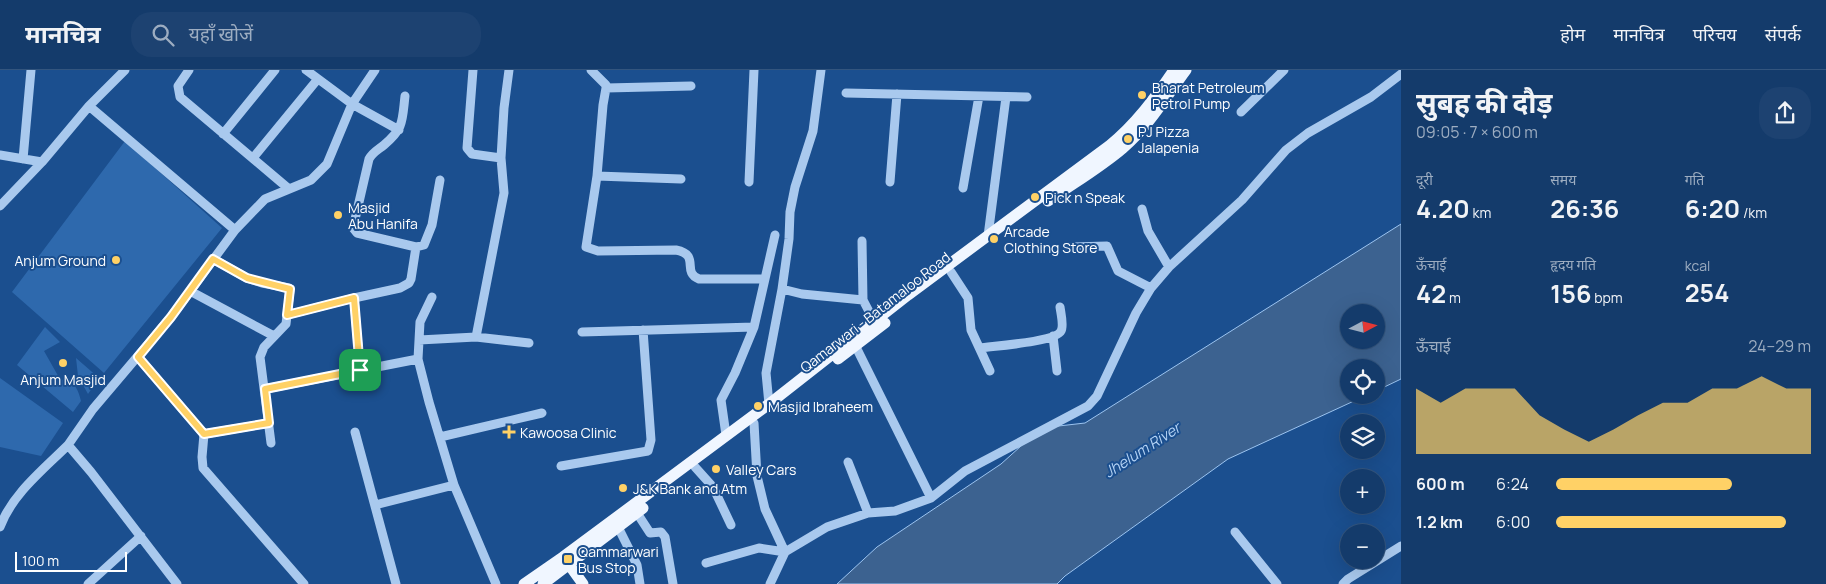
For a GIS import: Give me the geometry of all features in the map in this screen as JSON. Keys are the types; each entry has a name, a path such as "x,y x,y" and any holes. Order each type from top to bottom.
{"main road":[{"name":"Qamarwari - Batamaloo Road","path":"566,561 874,321 1126,133 1142,115 1174,70"},
{"name":"Qamarwari - Batamaloo Road","path":"566,561 637,513 1015,224 1123,149 1141,131 1186,70"},
{"path":"547,584 566,561"},
{"path":"524,584 566,561"},
{"path":"566,561 583,584"}],"street":[{"path":"23,159 31,70"},
{"path":"0,206 42,162 89,106 125,70"},
{"path":"189,70 178,86 180,98 289,189"},
{"path":"223,134 275,70"},
{"path":"306,70 317,80 352,104 399,130"},
{"path":"0,527 4,517 20,494 68,445 93,409 138,357 235,230 265,199 310,180 327,164 352,104 375,70"},
{"path":"473,70 467,148 472,154 501,158"},
{"path":"476,337 504,194 501,158 504,108 509,70"},
{"path":"591,70 606,85 606,88 587,248 598,251 684,251 690,258 691,273 699,279 764,279"},
{"path":"749,182 754,70"},
{"path":"769,404 766,374 782,289 789,239 790,212 813,131 822,70"},
{"path":"1241,112 1284,70"},
{"path":"770,584 785,552 828,527 868,513 895,511 931,498 965,471 1082,411 1092,403 1136,313 1151,288 1169,267 1242,200 1286,150 1308,133 1371,97 1401,74"},
{"path":"254,158 317,80"},
{"path":"606,88 691,86"},
{"path":"846,93 1027,97"},
{"path":"890,182 897,94"},
{"path":"405,96 402,124 399,130 370,159 353,228 357,233 416,247 424,245 432,225 440,180"},
{"path":"963,188 979,96"},
{"path":"988,236 1006,97"},
{"path":"89,106 235,230"},
{"path":"0,155 42,162"},
{"path":"597,176 681,179"},
{"path":"1142,209 1148,231 1169,267"},
{"path":"726,436 720,400 735,373 754,327 775,235"},
{"path":"862,241 863,300 874,321"},
{"path":"1072,247 1107,246 1118,271 1151,288"},
{"path":"287,315 400,288 409,283 411,279 416,247"},
{"path":"213,259 247,278 290,289 286,324 264,347 260,357 271,443"},
{"path":"951,272 968,298 970,327 990,371"},
{"path":"782,289 802,294 863,300"},
{"path":"190,291 274,336"},
{"path":"432,297 420,322 418,359 454,485 496,584"},
{"path":"354,298 360,370"},
{"path":"980,348 1034,342 1060,333 1062,329 1060,307"},
{"path":"582,332 754,327"},
{"path":"560,466 641,454 648,451 652,440 643,330"},
{"path":"1053,336 1058,371"},
{"path":"419,340 476,337 529,343"},
{"path":"855,345 931,498"},
{"path":"138,357 204,434 203,468 304,584"},
{"path":"265,389 418,359"},
{"path":"440,437 542,413"},
{"path":"204,434 269,423"},
{"path":"754,423 757,476 765,509 785,552"},
{"path":"355,432 396,584"},
{"path":"68,445 177,584"},
{"path":"848,462 868,513"},
{"path":"695,467 713,487 731,525"},
{"path":"375,505 454,485"},
{"path":"637,513 650,532 661,532 665,537 673,584"},
{"path":"618,526 637,565 640,584"},
{"path":"1235,532 1277,584"},
{"path":"88,584 141,536"},
{"path":"1343,584 1401,546"},
{"path":"706,563 759,548 785,552"}],"shaded area":[{"name":"Anjum Ground","path":"125,141 222,228 104,373 12,292"},
{"path":"45,327 60,342 44,351 61,381 67,377 70,379 79,394 81,401 73,412 17,365"},
{"path":"76,358 99,378 88,394 78,376"},
{"path":"0,378 63,423 41,456 0,447"}],"water":[{"name":"Jhelum River","path":"1401,224 1401,379 1385,387 1385,359 1340,359 1340,404 1347,404 1228,459 1065,576 1057,584 837,584 877,547 1001,464 1041,428 1085,423"}],"place":[{"name":"Bharat Petroleum Petrol Pump","path":"1142,95"},
{"name":"PJ Pizza Jalapenia","path":"1128,139"},
{"name":"Pick n Speak","path":"1035,197"},
{"name":"Masjid Abu Hanifa","path":"338,215"},
{"name":"Arcade Clothing Store","path":"994,239"},
{"name":"Anjum Ground","path":"116,260"},
{"name":"Anjum Masjid","path":"63,363"},
{"name":"Masjid Ibraheem","path":"758,406"},
{"name":"Kawoosa Clinic","path":"509,432"},
{"name":"Valley Cars","path":"716,469"},
{"name":"J&K Bank and Atm","path":"623,488"},
{"name":"Qammarwari Bus Stop","path":"568,559"}],"route":[{"path":"213,259 247,278 289,288 287,315 354,298 360,370 265,389 269,423 204,434 138,357 171,317 213,259"}]}
